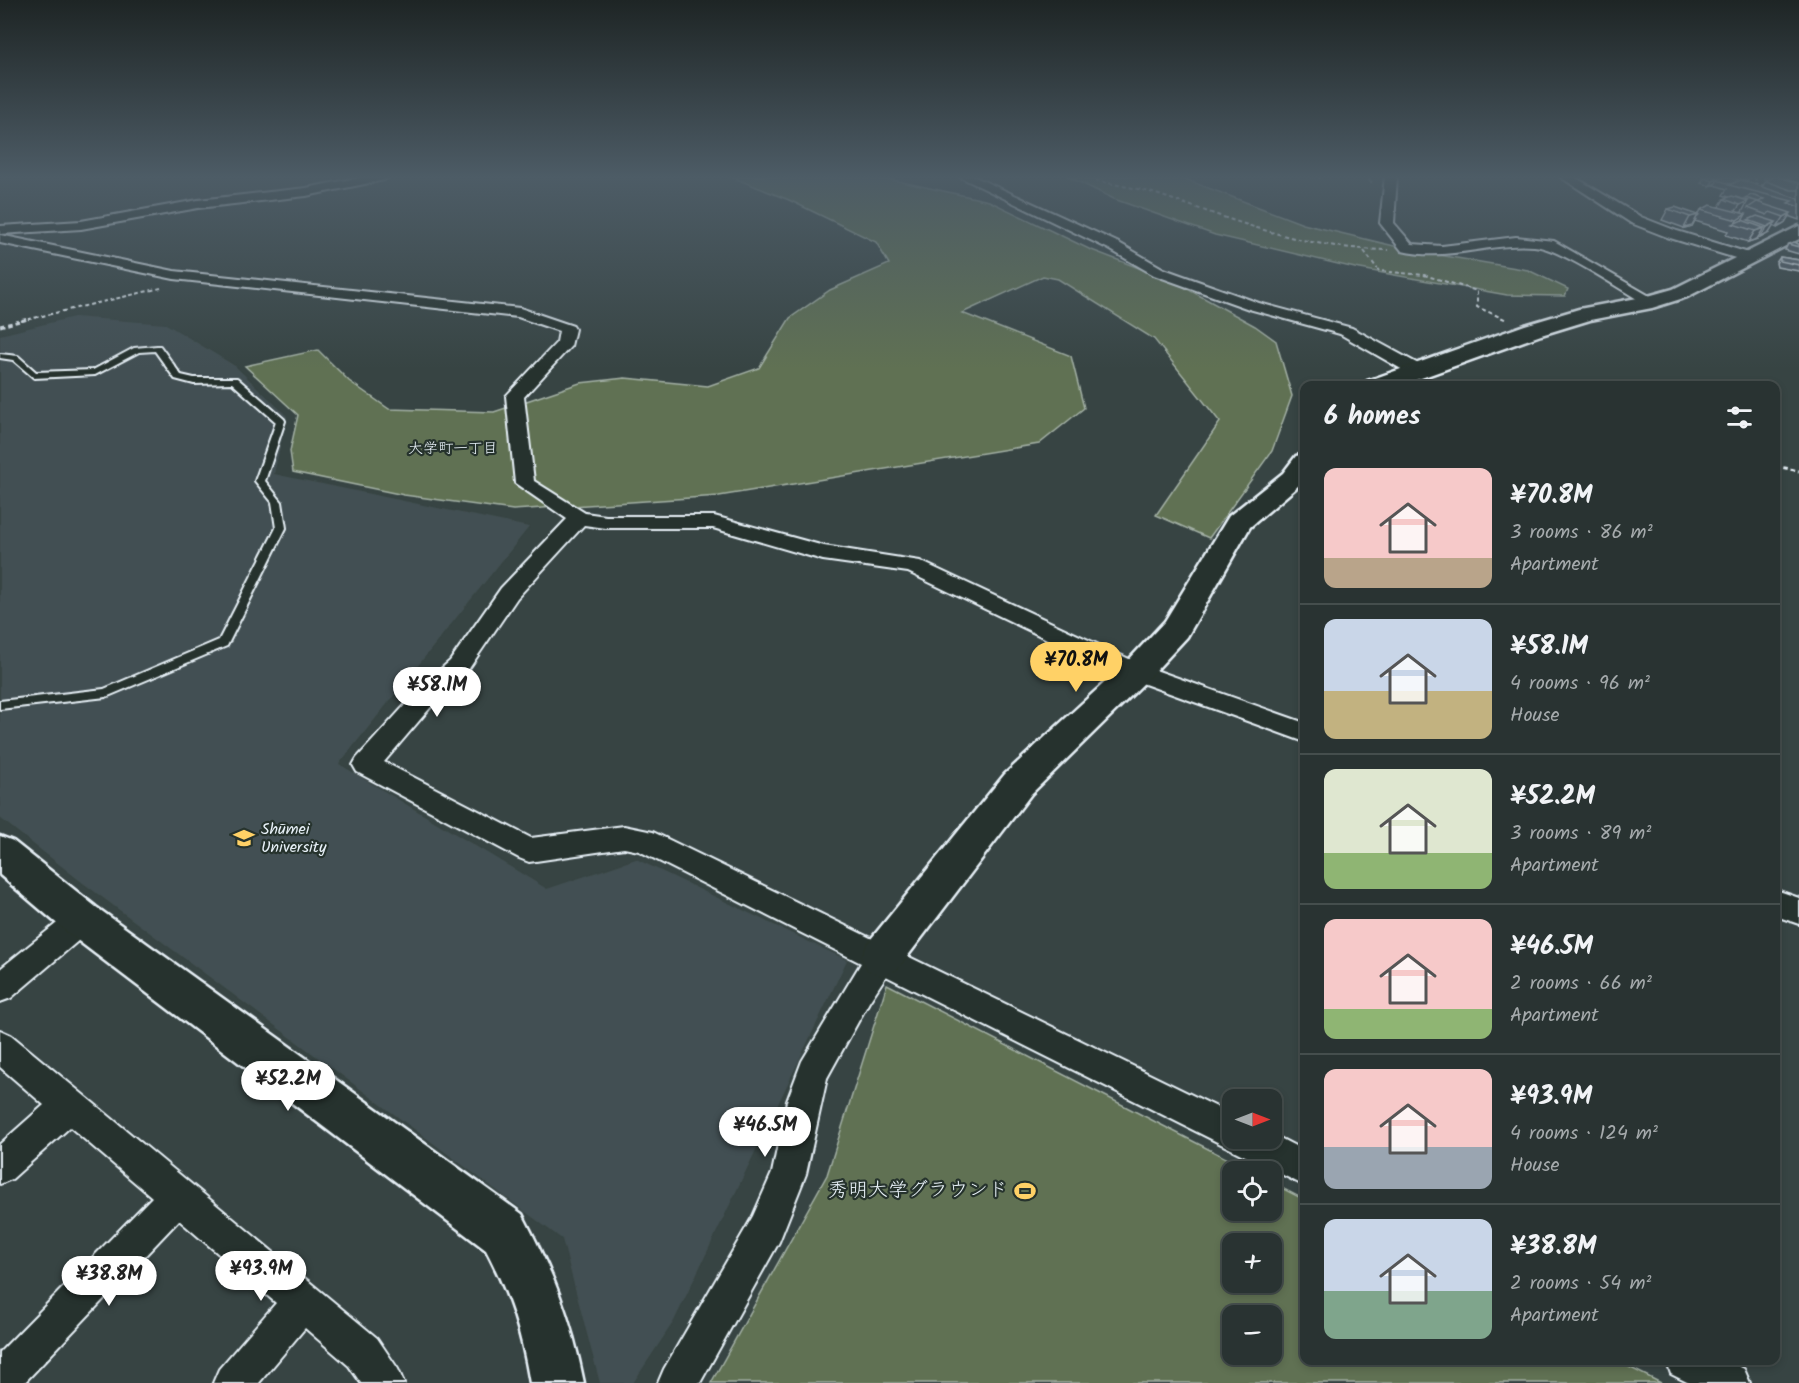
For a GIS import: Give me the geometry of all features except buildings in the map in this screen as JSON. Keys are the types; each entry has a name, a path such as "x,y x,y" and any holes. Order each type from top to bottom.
{"street":[{"path":"7,241 174,275 520,313 567,329 565,343 515,396 525,483 579,518 606,522 714,522 823,553 913,566 1136,672 1300,731"},
{"path":"1102,241 1159,272 1254,306 1346,331 1416,370"},
{"path":"1401,241 1407,248 1438,250 1502,241"},
{"path":"1524,241 1540,241 1554,245 1652,302"},
{"path":"1693,241 1747,257"},
{"path":"1388,381 1533,330 1587,314 1652,302 1680,293 1781,241"},
{"path":"678,1383 766,1229 789,1174 804,1101 813,1072 858,992 882,957 1018,784 1136,672 1176,629 1239,522 1292,478 1300,468"},
{"path":"579,518 509,593 458,667 434,689 366,765 529,850 624,837 644,840 1222,1127"},
{"path":"0,852 82,920 504,1232 530,1281 549,1338 557,1383"},
{"path":"1780,904 1799,911"},
{"path":"0,988 82,920"},
{"path":"0,1046 363,1352 384,1383"},
{"path":"0,1167 69,1105"},
{"path":"1266,1149 1300,1166"},
{"path":"0,1380 178,1195"},
{"path":"233,1383 303,1301"},
{"path":"1695,1365 1730,1383"}],"lane":[{"path":"0,356 15,358 34,375 95,372 137,351 157,348 178,377 194,381 234,380 281,421 260,481 277,502 281,528 223,643 106,693 0,705"}],"path":[{"path":"1292,241 1315,246 1364,251 1407,248"},
{"path":"1364,251 1379,271 1424,275 1477,291 1478,307 1533,330"},
{"path":"0,326 157,290 193,276"},
{"path":"1780,467 1799,471"}],"shaded area":[{"name":"Shūmei University","path":"74,317 166,324 235,366 287,416 274,474 529,527 339,764 547,889 636,859 847,960 674,1321 633,1383 600,1383 562,1239 83,883 0,818 0,335"}],"green space":[{"path":"873,241 1071,241 1173,281 1255,326 1276,341 1292,396 1272,451 1209,538 1156,515 1220,422 1154,339 1058,279 1043,276 962,313 1071,356 1084,408 1039,444 719,496 513,510 404,495 293,472 290,451 298,415 245,366 318,350 349,381 389,409 494,412 580,383 625,378 708,386 759,368 790,318 830,290 889,264"},
{"path":"1239,241 1372,241 1415,251 1528,270 1568,289 1565,296 1507,295 1355,268"},
{"name":"秀明大学グラウンド","path":"887,984 1232,1161 1222,1161 1222,1221 1282,1221 1282,1188 1300,1197 1300,1365 1625,1365 1661,1383 711,1383 827,1175"}],"place":[{"name":"Shūmei University","path":"244,838"},
{"name":"秀明大学グラウンド","path":"1025,1191"}],"district":[{"name":"大学町一丁目","path":"453,449"}]}
